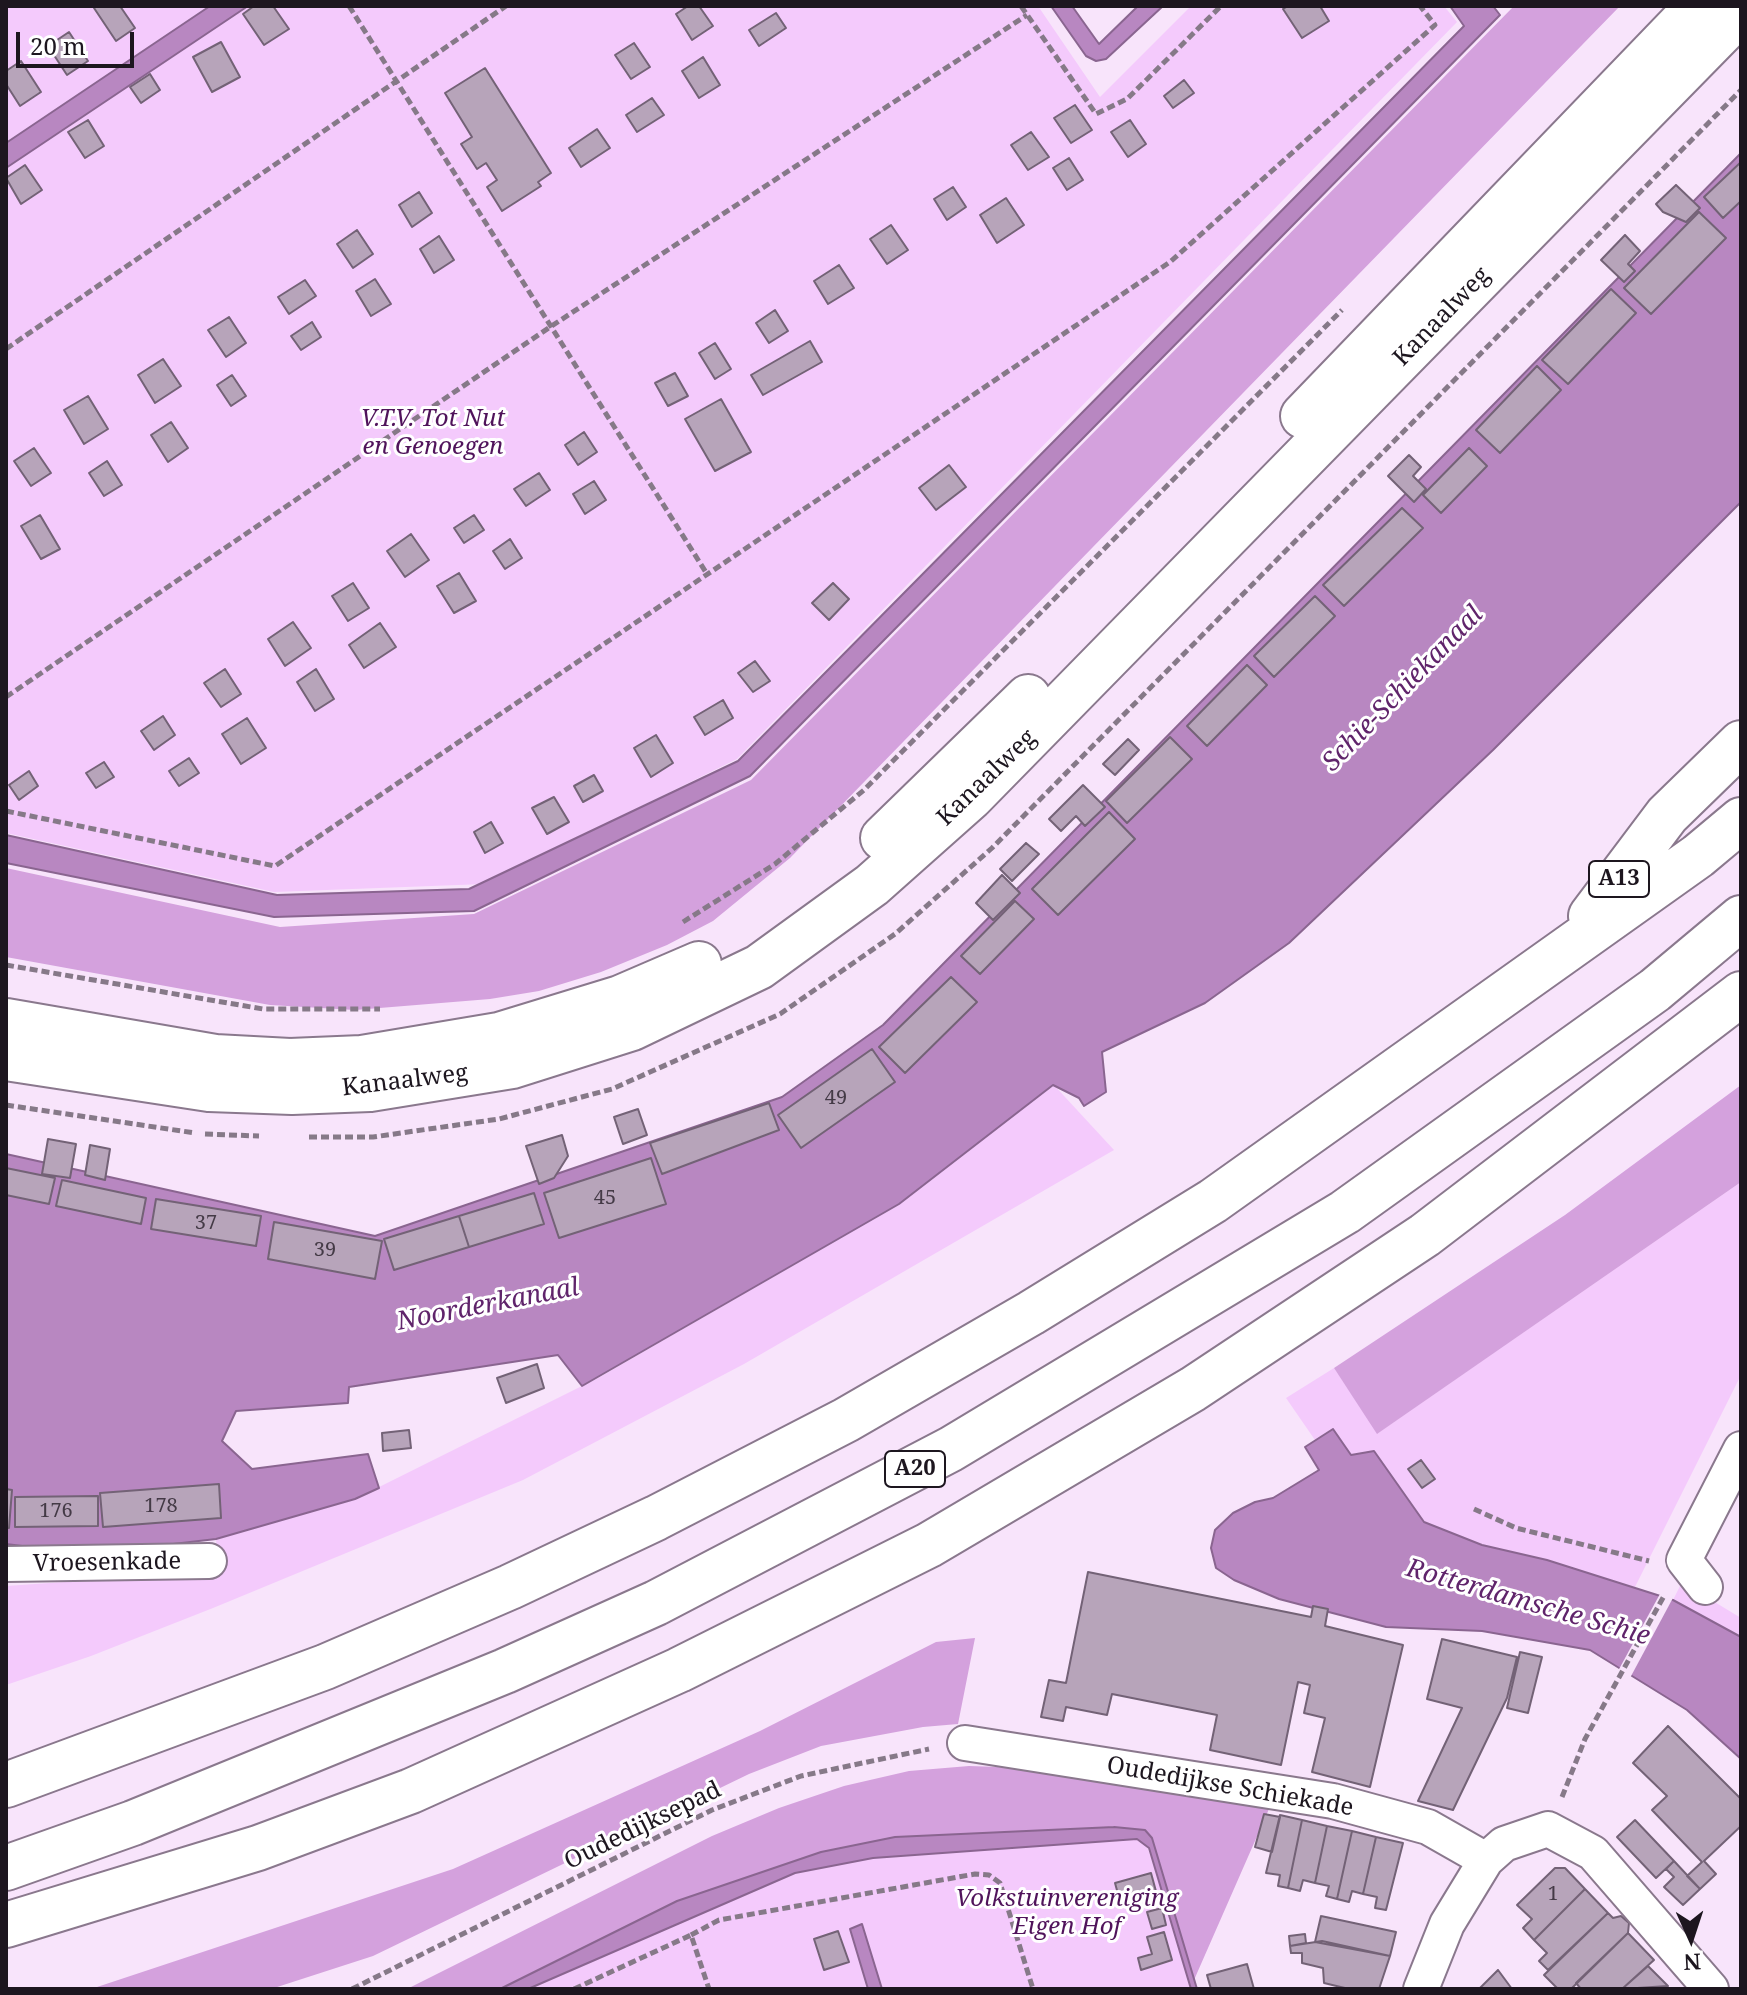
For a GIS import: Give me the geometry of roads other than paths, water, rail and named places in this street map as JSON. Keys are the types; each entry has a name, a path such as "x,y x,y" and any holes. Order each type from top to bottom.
{"main road":[{"name":"Kanaalweg","path":"6,1021 215,1057 290,1061 362,1058 499,1035 620,998 746,945 855,866 1067,660 1698,6"},
{"name":"Kanaalweg","path":"6,1058 209,1089 292,1092 370,1089 512,1066 632,1028 759,967 872,885 971,797 1741,12"},
{"name":"A13","path":"1570,944 1667,815 1741,743"},
{"path":"6,1785 311,1673 496,1593 656,1518 846,1420 1031,1313 1213,1201 1391,1077 1570,944 1698,856 1741,820"},
{"name":"A20","path":"6,1868 133,1823 505,1671 656,1603 938,1456 1345,1212 1655,990 1741,918"},
{"path":"6,1925 258,1848 411,1791 693,1663 915,1552 1193,1389 1399,1252 1679,1044 1741,994"},
{"path":"1679,1044 1741,1009"}],"street":[{"path":"1705,1587 1684,1560 1741,1449"},
{"name":"Vroesenkade","path":"6,1564 209,1561"},
{"name":"Oudedijkse Schiekade","path":"965,1743 1333,1801 1428,1827 1486,1860"},
{"path":"1421,1989 1447,1924 1486,1860 1504,1844 1548,1829 1593,1853 1706,1983"}],"water":[{"path":"210,6 248,6 6,168 6,143"},
{"path":"1051,6 1072,6 1099,44 1138,6 1163,6 1106,59 1096,61 1086,56"},
{"path":"1450,6 1493,6 1500,15 750,776 474,911 274,917 6,863 6,835 277,895 469,889 738,761 1464,26"},
{"path":"1741,153 1741,502 1493,750 1289,943 1205,1003 1102,1052 1106,1092 1084,1106 1079,1098 1053,1085 899,1204 582,1386 558,1355 349,1387 348,1403 236,1411 222,1441 252,1469 368,1454 379,1488 355,1499 216,1539 130,1549 55,1550 6,1544 6,1154 375,1236 782,1097 883,1025"},
{"name":"Rotterdamsche Schie","path":"1333,1429 1351,1455 1374,1451 1424,1522 1482,1545 1547,1560 1673,1600 1741,1637 1741,1759 1687,1710 1590,1650 1482,1631 1386,1627 1279,1599 1234,1580 1216,1568 1211,1548 1215,1530 1233,1513 1255,1502 1273,1498 1319,1470 1305,1447"},
{"path":"1114,1827 1145,1830 1152,1838 1197,1989 1191,1989 1149,1848 1137,1839 873,1858 795,1873 528,1989 500,1989 677,1901 821,1852 895,1837"},
{"path":"862,1924 882,1989 868,1989 850,1929"}],"park label":[{"name":"V.T.V. Tot Nut en Genoegen","path":"433,433"},
{"name":"Volkstuinvereniging Eigen Hof","path":"1067,1913"}],"water label":[{"name":"Schie-Schiekanaal","path":"1403,689"},
{"name":"Noorderkanaal","path":"488,1305"}]}
